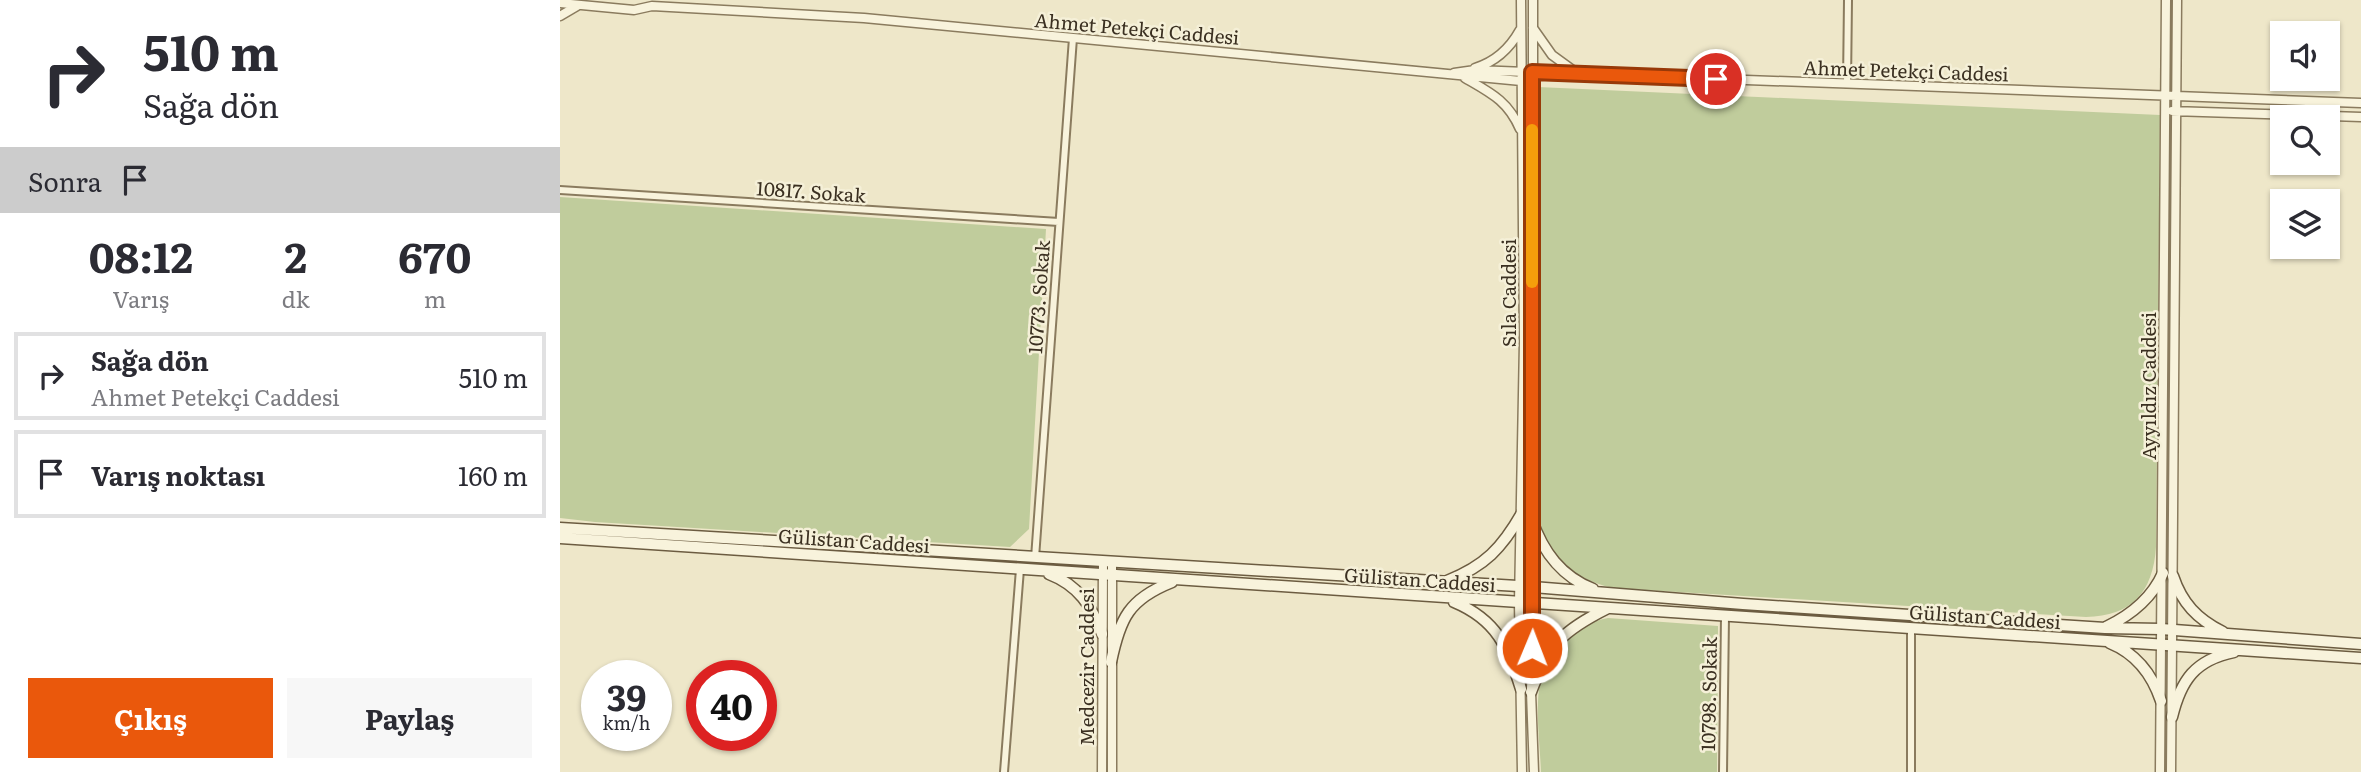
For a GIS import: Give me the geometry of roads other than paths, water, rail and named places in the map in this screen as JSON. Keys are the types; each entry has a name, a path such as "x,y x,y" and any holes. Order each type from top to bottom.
{"main road":[{"path":"1444,582 1465,574 1498,550 1522,513"},
{"path":"1532,520 1541,542 1560,569 1577,582 1607,594"},
{"name":"Gülistan Caddesi","path":"560,528 1533,587 2361,644"},
{"name":"Gülistan Caddesi","path":"560,538 2361,658"},
{"path":"1039,570 1063,580 1079,591 1095,615 1102,635"},
{"path":"2105,628 2141,604 2168,574 2196,615 2230,635"},
{"path":"1111,662 1116,637 1128,611 1150,591 1175,581"},
{"path":"1443,598 1467,608 1500,636 1526,691"},
{"path":"1526,691 1565,632 1611,607"},
{"path":"2102,640 2126,651 2143,666 2161,701"},
{"path":"2172,717 2180,688 2192,673 2219,655 2244,650"}],"street":[{"path":"643,0 652,6"},
{"name":"Sıla Caddesi","path":"1521,0 1524,342 1520,603 1534,772"},
{"name":"Sıla Caddesi","path":"1526,691 1533,587 1533,0"},
{"path":"1847,84 1848,0"},
{"name":"Ayyıldız Caddesi","path":"2166,0 2168,574"},
{"name":"Ayyıldız Caddesi","path":"2160,772 2161,701 2167,629 2178,0"},
{"name":"Ahmet Petekçi Caddesi","path":"560,3 634,10 652,6 864,18 1451,74 1521,71 2361,103"},
{"path":"560,16 577,6"},
{"path":"1532,26 1552,55 1580,74"},
{"path":"1463,74 1494,59 1515,39 1521,27"},
{"name":"10773. Sokak","path":"1035,558 1073,38"},
{"path":"1463,74 1493,94 1512,111 1522,133"},
{"name":"Ahmet Petekçi Caddesi","path":"1463,74 1532,82"},
{"path":"2165,110 2361,117"},
{"name":"10817. Sokak","path":"560,190 1059,222"},
{"name":"Medcezir Caddesi","path":"1102,772 1102,635 1107,562"},
{"path":"1004,772 1020,569"},
{"name":"Medcezir Caddesi","path":"1106,576 1111,662 1112,772"},
{"name":"10798. Sokak","path":"1723,772 1725,616"},
{"path":"1911,629 1911,772"},
{"name":"Ayyıldız Caddesi","path":"2166,645 2172,717 2171,772"},
{"path":"1522,772 1526,691"}]}
